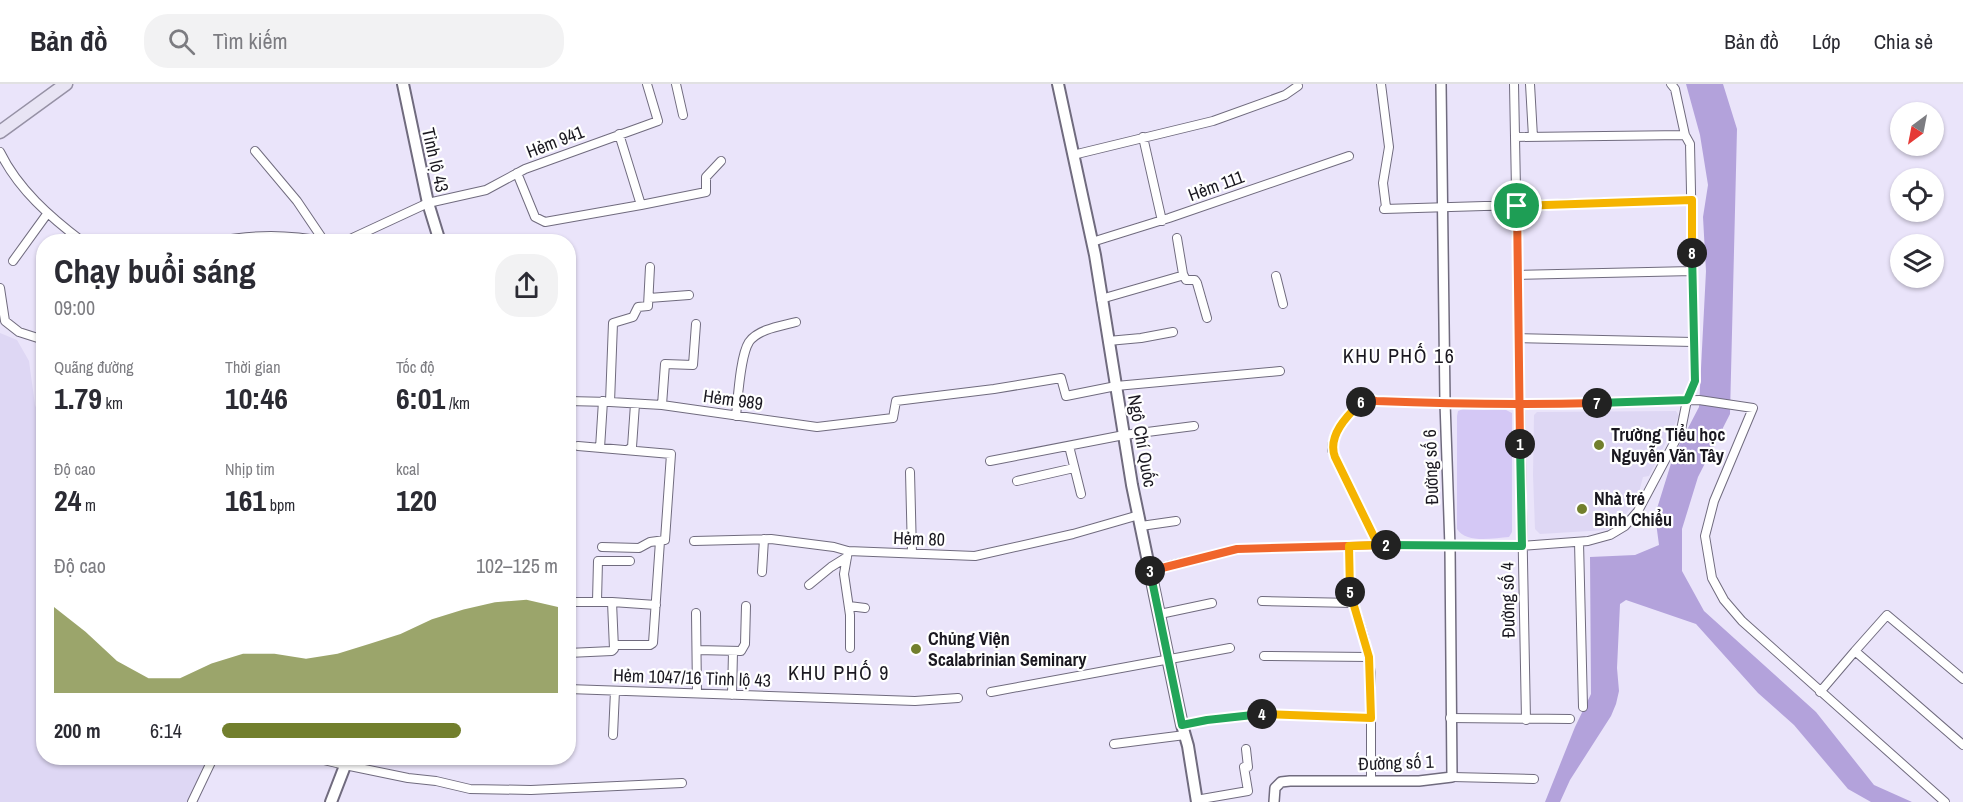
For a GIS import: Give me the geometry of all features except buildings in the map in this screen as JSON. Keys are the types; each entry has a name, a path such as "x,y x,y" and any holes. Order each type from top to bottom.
{"main road":[{"path":"0,132 66,84"},
{"name":"Tỉnh lộ 43","path":"403,84 428,204 437,234"},
{"name":"Ngô Chí Quốc","path":"1058,84 1092,242 1140,521 1197,801"},
{"path":"331,802 345,765"}],"street":[{"name":"Hẻm 941","path":"365,234 428,204 486,190 517,173 658,121 646,84"},
{"path":"676,84 683,115"},
{"path":"1381,84 1389,147 1383,183 1385,208 1692,200"},
{"name":"Đường số 6","path":"1441,84 1452,777"},
{"name":"Đường số 4","path":"1514,84 1526,720"},
{"path":"1530,84 1533,137"},
{"path":"1150,570 1237,549 1378,545 1522,546 1588,542 1610,535 1625,526 1638,511 1681,430 1687,400 1695,381 1690,144 1675,89 1671,84"},
{"path":"1073,155 1213,121 1285,94 1298,86"},
{"path":"619,135 641,205"},
{"path":"1515,137 1686,135"},
{"path":"1143,137 1162,221"},
{"path":"255,151 322,234"},
{"path":"0,152 20,182 48,214 73,234"},
{"name":"Hẻm 111","path":"1092,242 1162,221 1349,156"},
{"path":"517,173 536,216 545,222 706,192 706,177 721,161"},
{"path":"13,261 48,214"},
{"path":"1177,238 1183,273 1186,280 1195,280 1197,283 1207,318"},
{"path":"600,447 607,401 613,323 633,317 638,307 648,306 650,267"},
{"path":"1517,275 1693,272"},
{"path":"1101,299 1181,276 1183,273"},
{"path":"1276,276 1283,304"},
{"path":"0,288 5,321 19,332 36,337"},
{"path":"649,298 689,295"},
{"path":"736,416 744,353 750,341 767,330 796,322"},
{"path":"662,405 665,364 693,365 696,324"},
{"path":"1108,341 1173,332"},
{"path":"1518,338 1693,342"},
{"path":"1116,386 1280,370"},
{"name":"Hẻm 989","path":"576,401 662,405 817,427 893,418 896,401 1061,378 1066,396 1116,386"},
{"path":"1378,545 1332,450 1335,436 1352,412 1366,398 1376,401 1520,405 1700,400 1753,408 1714,501 1705,536 1712,578 1724,600 1742,621 1945,802"},
{"path":"629,449 632,447 635,404"},
{"path":"990,461 1124,435 1194,426"},
{"path":"578,446 670,454 665,540 650,542 639,548 602,547"},
{"path":"1069,446 1081,494"},
{"path":"1017,481 1074,468"},
{"path":"910,472 912,553"},
{"name":"Hẻm 80","path":"694,541 764,539 834,547 848,554 912,553 975,556 1140,521 1176,521"},
{"path":"762,572 764,539"},
{"path":"614,645 651,645 660,541"},
{"path":"1579,542 1583,707"},
{"path":"1349,546 1350,592 1369,657 1371,781"},
{"path":"809,585 848,554"},
{"path":"848,554 844,574 849,606 850,648"},
{"path":"597,601 598,561 630,561"},
{"path":"1263,601 1354,603"},
{"path":"576,602 656,604"},
{"path":"576,653 612,651 614,645 612,602"},
{"path":"1160,614 1212,603"},
{"path":"697,650 741,651 744,648 746,606"},
{"path":"849,606 865,608"},
{"path":"696,613 697,693"},
{"path":"1820,692 1884,616 1890,616 1963,679"},
{"path":"991,692 1230,648"},
{"path":"1855,651 1963,745"},
{"path":"732,694 733,652"},
{"path":"1264,656 1369,657"},
{"name":"Hẻm 1047/16 Tỉnh lộ 43","path":"576,689 915,701 958,698"},
{"path":"613,735 615,691"},
{"path":"1114,744 1184,730 1207,720 1263,714 1371,718"},
{"path":"1450,718 1570,719"},
{"path":"1197,801 1248,792 1244,767 1248,766 1246,749"},
{"path":"192,802 210,765"},
{"path":"364,765 470,789 531,790 682,783"},
{"name":"Đường số 1","path":"1274,802 1275,788 1281,782 1419,781 1452,777 1534,780"}],"shaded area":[{"path":"1686,84 1723,84 1737,129 1730,414 1698,477 1682,529 1682,571 1704,611 1816,712 1874,785 1912,802 1871,802 1848,789 1794,725 1758,693 1696,624 1626,600 1620,604 1617,668 1619,691 1616,704 1611,716 1570,780 1560,802 1545,802 1591,694 1590,557 1635,555 1659,545 1655,515 1673,457 1699,407 1706,271 1703,217 1708,185 1700,135"},
{"path":"0,333 17,340 29,361 36,408 36,765 214,765 198,802 0,802"},
{"path":"1463,409 1506,410 1512,413 1512,532 1509,537 1488,539 1467,537 1457,529 1457,416 1458,411"},
{"name":"Trường Tiểu học Nguyễn Văn Tây","path":"1676,411 1679,416 1649,476 1643,477 1637,500 1617,525 1606,530 1540,534 1535,529 1534,415 1537,412"}],"place":[{"name":"Trường Tiểu học Nguyễn Văn Tây","path":"1599,445"},
{"name":"Nhà trẻ Bình Chiểu","path":"1582,509"},
{"name":"Chủng Viện Scalabrinian Seminary","path":"916,649"}],"district":[{"name":"KHU PHỐ 16","path":"1399,356"},
{"name":"KHU PHỐ 9","path":"839,673"}],"route":[{"path":"1517,206 1517,275 1520,405 1522,546 1378,545 1237,549 1150,570 1182,725 1263,714 1371,718 1369,657 1350,592 1349,546 1378,545 1332,450 1335,436 1352,412 1366,398 1376,401 1520,405 1687,400 1695,381 1692,200 1517,206"}]}
